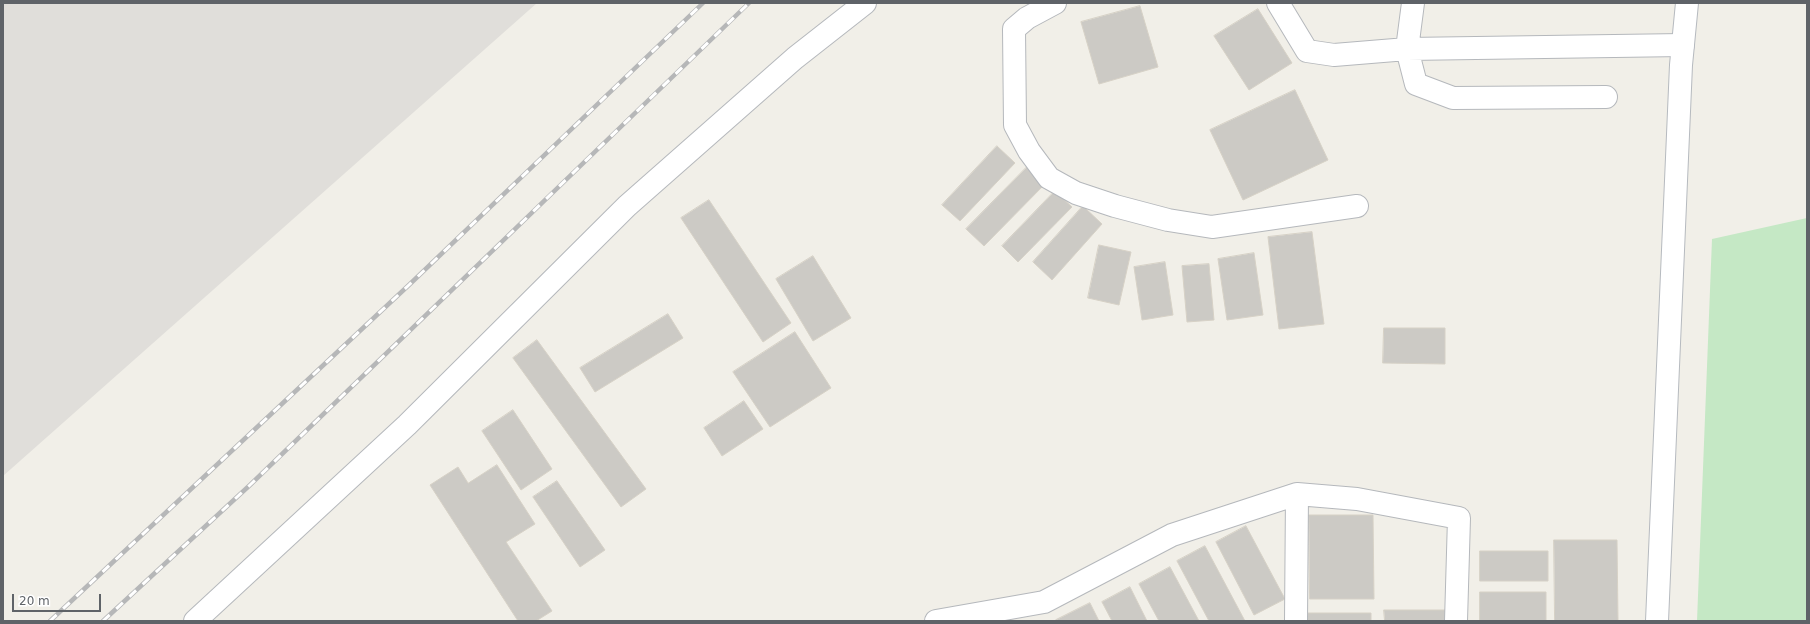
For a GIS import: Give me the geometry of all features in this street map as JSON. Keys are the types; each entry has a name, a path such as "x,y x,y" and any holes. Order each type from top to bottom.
{"street":[{"path":"194,621 407,425 627,206 795,58 865,3"},
{"path":"1056,3 1027,18 1014,28 1015,125 1029,151 1049,178 1076,193 1116,206 1168,220 1212,228 1357,206"},
{"path":"1278,3 1307,51 1334,55 1407,49 1683,45"},
{"path":"1413,3 1407,49 1416,84 1453,98 1606,97"},
{"path":"1657,621 1683,45 1687,3"},
{"path":"1296,621 1297,494"},
{"path":"936,621 1044,602 1172,535 1297,494 1356,499 1459,518 1456,621"}],"shaded area":[{"path":"3,3 537,3 3,476"}],"green space":[{"path":"1807,218 1807,621 1697,621 1712,239"}],"building":[{"path":"1140,6 1158,67 1099,84 1081,22"},
{"path":"1258,9 1292,63 1249,90 1214,36"},
{"path":"1295,90 1328,160 1243,200 1210,130"},
{"path":"997,146 1015,163 960,221 942,205"},
{"path":"1027,167 1044,185 984,246 966,229"},
{"path":"1055,191 1072,207 1018,262 1002,246"},
{"path":"709,200 791,323 763,342 681,218"},
{"path":"1083,206 1102,224 1052,280 1033,262"},
{"path":"1312,232 1324,324 1279,329 1268,237"},
{"path":"1099,245 1131,252 1119,305 1088,298"},
{"path":"1254,253 1263,315 1227,320 1218,259"},
{"path":"813,256 851,318 813,341 776,279"},
{"path":"1165,262 1173,315 1142,320 1134,267"},
{"path":"1209,264 1214,320 1187,322 1182,266"},
{"path":"668,314 683,338 595,392 580,368"},
{"path":"1384,328 1445,328 1445,364 1383,363"},
{"path":"795,332 831,388 770,427 733,372"},
{"path":"537,340 646,489 621,507 513,358"},
{"path":"744,401 763,429 722,456 704,428"},
{"path":"513,410 552,469 521,490 482,431"},
{"path":"497,465 535,524 506,542 552,611 536,621 518,621 430,485 458,467 468,483"},
{"path":"557,481 605,550 580,567 533,497"},
{"path":"1309,515 1373,515 1374,599 1310,599"},
{"path":"1246,526 1285,599 1254,615 1216,542"},
{"path":"1554,540 1617,540 1618,621 1555,621"},
{"path":"1205,546 1245,621 1209,621 1177,561"},
{"path":"1480,551 1548,551 1548,581 1480,581"},
{"path":"1170,567 1199,621 1159,621 1139,584"},
{"path":"1130,587 1147,621 1112,621 1102,602"},
{"path":"1480,592 1546,592 1546,621 1480,621"},
{"path":"1090,603 1099,621 1056,620"},
{"path":"1384,610 1445,610 1445,621 1385,621"},
{"path":"1307,613 1371,613 1371,621 1307,621"}],"railway":[{"path":"50,621 410,284 703,3"},
{"path":"103,621 250,485 749,3"}]}
